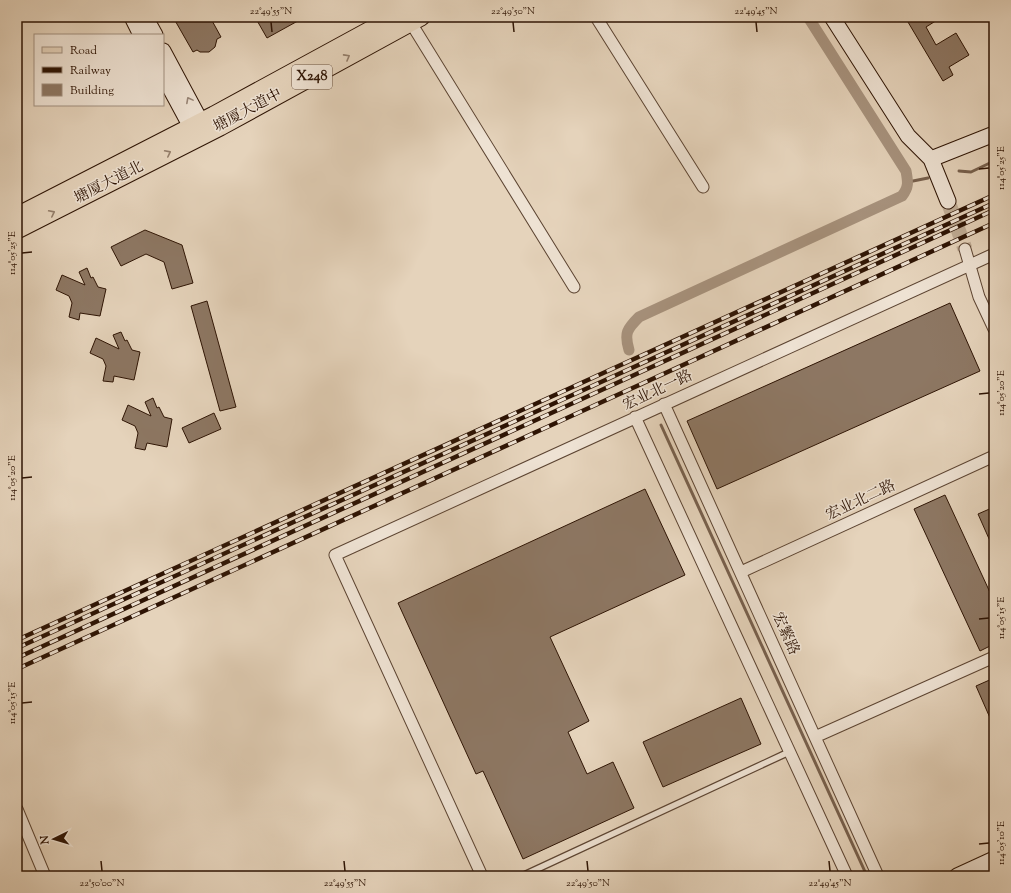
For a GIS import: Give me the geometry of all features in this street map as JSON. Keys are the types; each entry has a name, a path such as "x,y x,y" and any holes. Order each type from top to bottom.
{"main road":[{"name":"塘厦大道中","path":"198,128 394,17"},
{"name":"塘厦大道中","path":"198,128 416,20"},
{"name":"塘厦大道北","path":"17,216 198,128"},
{"name":"塘厦大道北","path":"17,230 198,128"}],"street":[{"path":"132,17 140,34"},
{"path":"145,17 154,34"},
{"path":"596,17 703,187"},
{"path":"832,17 908,136 931,159 948,201"},
{"path":"416,20 574,287"},
{"path":"164,53 198,128"},
{"path":"164,77 198,128"},
{"path":"931,159 994,134"},
{"path":"965,249 979,297 994,329"},
{"name":"宏业北一路","path":"482,876 335,555 994,254"},
{"name":"宏繁路","path":"664,404 878,876"},
{"path":"636,418 847,876"},
{"name":"宏业北二路","path":"741,572 994,456"},
{"path":"815,737 994,657"},
{"path":"17,810 45,876"},
{"path":"957,876 994,859"},
{"path":"990,876 994,874"}],"lane":[{"path":"522,876 790,752"}],"building":[{"path":"173,17 210,17 221,37 217,39 215,47 209,52 200,52 197,50 193,52"},
{"path":"255,17 305,17 267,38"},
{"path":"905,17 942,17 926,27 936,45 956,33 969,55 949,67 953,75 943,81"},
{"path":"145,230 182,245 193,283 172,289 164,262 146,254 121,266 111,247"},
{"path":"87,268 91,278 93,277 98,287 106,289 100,316 80,313 79,320 69,317 72,303 69,296 56,290 62,275 85,285 79,272"},
{"path":"207,301 236,407 220,411 191,306"},
{"path":"950,303 980,371 717,489 687,421"},
{"path":"121,332 125,341 127,340 132,350 140,352 134,380 114,376 113,382 103,381 106,366 103,359 90,353 96,338 119,349 113,335"},
{"path":"153,398 157,408 159,407 164,417 172,419 167,447 147,443 145,450 135,448 138,433 135,426 122,420 128,405 151,416 145,402"},
{"path":"214,413 221,429 189,443 182,428"},
{"path":"645,489 685,575 550,637 589,721 568,732 587,774 613,762 634,808 523,859 483,771 476,774 398,603"},
{"path":"945,495 994,601 994,644 980,651 914,509"},
{"path":"994,507 994,550 978,514"},
{"path":"994,678 994,727 976,686"},
{"path":"741,698 761,744 663,787 643,742"}],"waterway":[{"path":"629,350 627,339 629,328 639,317 902,196 906,190 906,171 808,17"},
{"path":"959,171 971,172 994,161"},
{"path":"908,182 928,178"},
{"path":"661,425 867,876"}],"tunnel":[{"path":"948,201 965,249"}],"railway":[{"path":"17,640 994,195"},
{"path":"17,648 994,203"},
{"path":"17,658 994,210"},
{"path":"17,669 994,223"}]}
